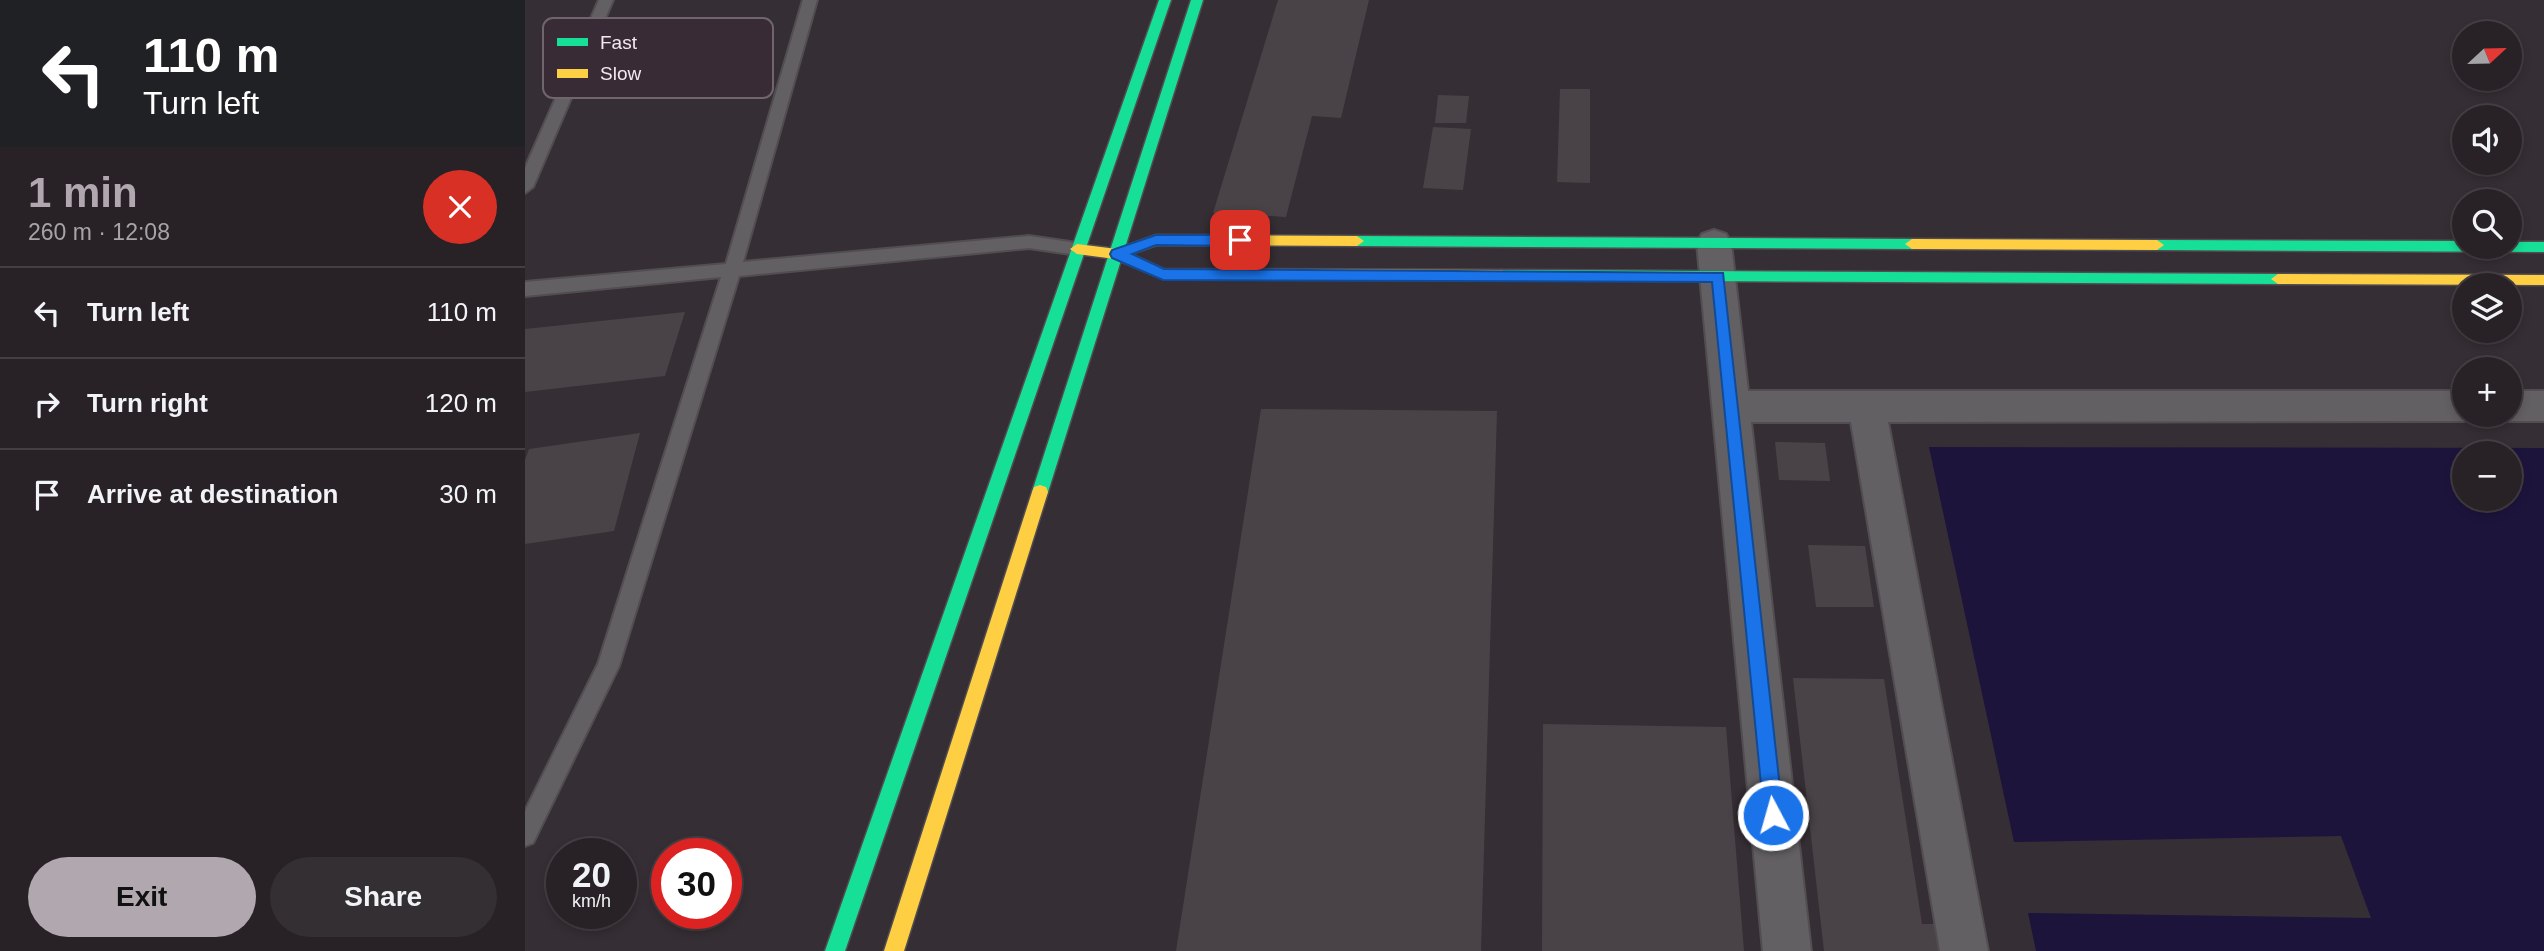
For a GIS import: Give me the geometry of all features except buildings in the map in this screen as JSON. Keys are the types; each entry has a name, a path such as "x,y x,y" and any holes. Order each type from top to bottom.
{"street":[{"path":"835,951 1165,0"},
{"path":"894,951 1197,0"},
{"path":"1117,254 1156,240 1716,260 2544,280"},
{"path":"1077,249 1117,254 1163,274 1716,260 2544,247"},
{"path":"1716,260 1787,951"},
{"path":"1731,407 2452,406"},
{"path":"2522,406 2544,406"},
{"path":"1867,407 1964,951"}],"lane":[{"path":"598,18 606,0"},
{"path":"525,835 608,666 733,268 810,0"},
{"path":"525,187 564,98"},
{"path":"525,289 1029,242 1077,249"}],"shaded area":[{"path":"1929,447 2452,448 2452,511 2522,511 2522,448 2544,448 2544,951 2036,951 2028,913 2371,918 2341,836 2014,842"}],"traffic: fast":[{"path":"835,951 1165,0"},
{"path":"1040,492 1197,0"},
{"path":"1357,241 1912,244"},
{"path":"2157,245 2544,247"},
{"path":"1502,275 2278,279"}],"traffic: slow":[{"path":"1077,249 1117,254 1156,240 1357,241"},
{"path":"1912,244 2157,245"},
{"path":"1117,254 1163,274 1502,275"},
{"path":"2278,279 2544,280"},
{"path":"894,951 1040,492"}],"route":[{"path":"1240,240 1156,240 1117,254 1163,274 1718,277 1773,815"}]}
